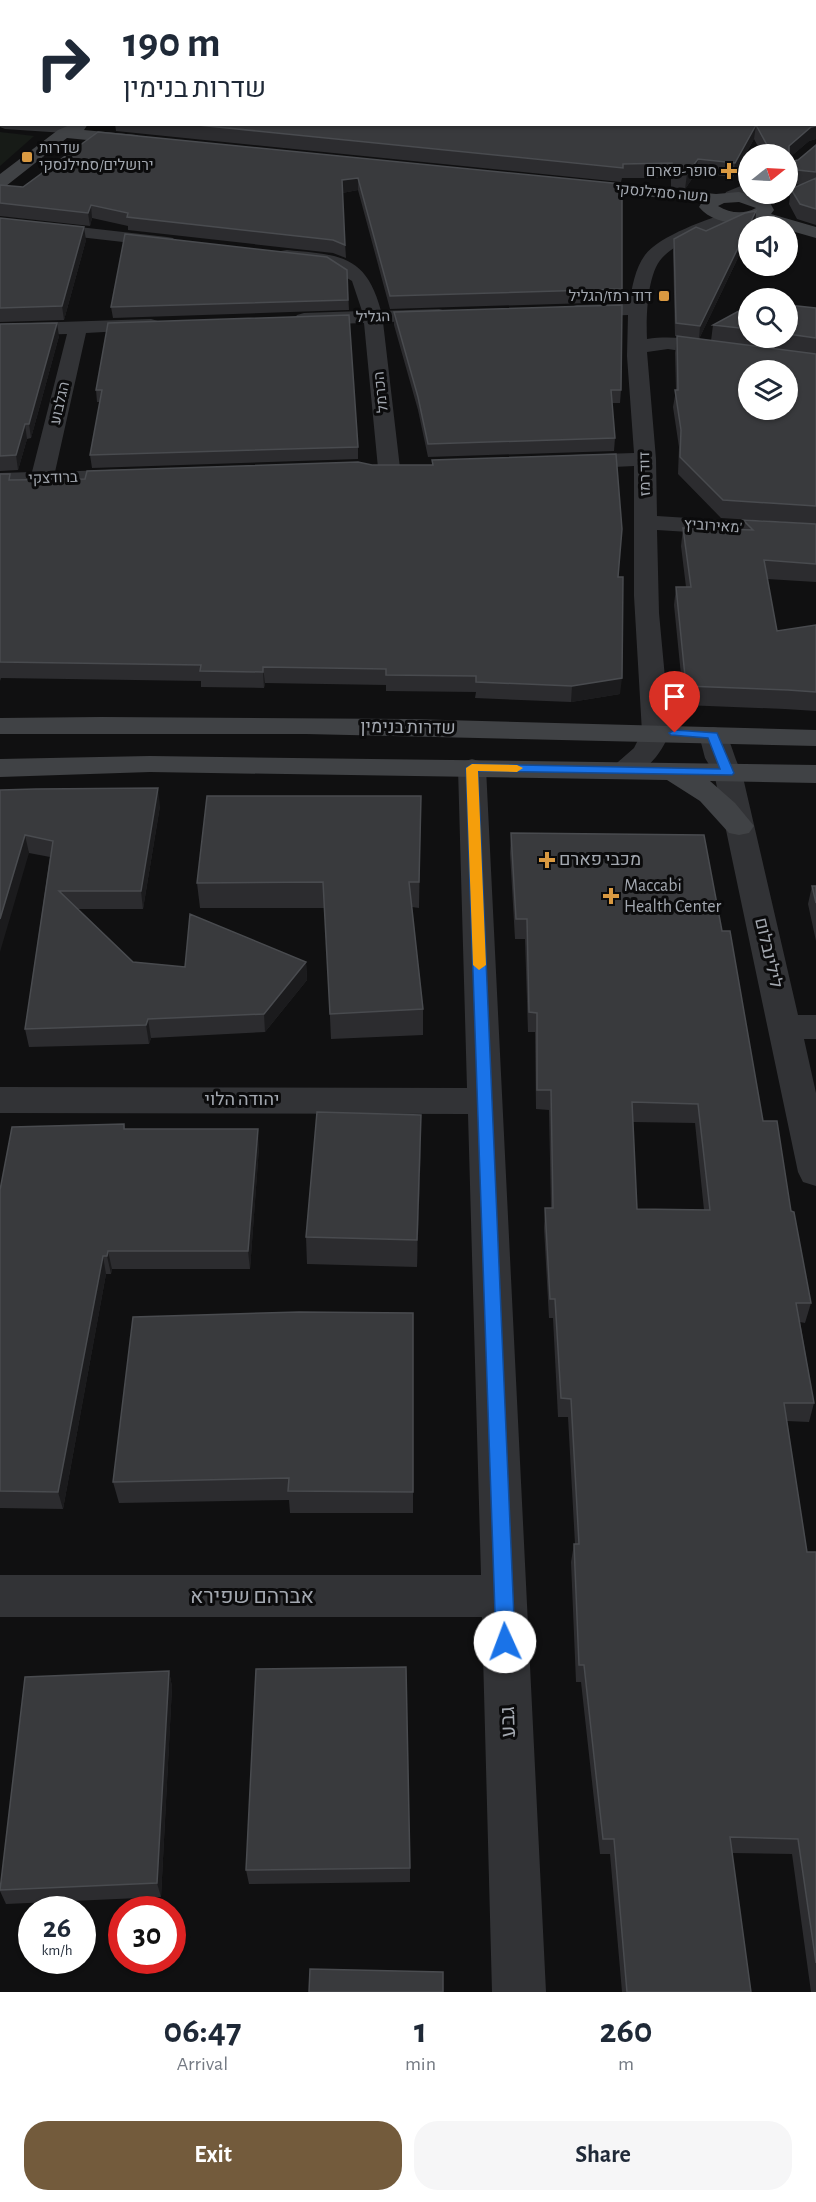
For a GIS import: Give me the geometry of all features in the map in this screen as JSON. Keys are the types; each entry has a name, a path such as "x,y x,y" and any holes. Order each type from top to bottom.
{"main road":[{"path":"0,182 72,128 106,136 153,141"},
{"name":"משה סמילנסקי","path":"561,184 738,204"},
{"path":"761,204 816,233"},
{"name":"שדרות בנימין","path":"0,726 145,723 656,732 816,738"},
{"path":"0,768 150,764 624,769 816,774"},
{"path":"667,771 691,780 711,793 739,826"}],"street":[{"path":"21,126 72,128"},
{"name":"דוד רמז","path":"656,732 646,596 645,459 638,348 639,309 644,278 653,256 738,196"},
{"path":"0,223 190,244"},
{"name":"הכרמל","path":"274,254 333,260 361,279 374,316 389,468"},
{"path":"560,312 639,309"},
{"name":"הגליל","path":"291,319 456,315"},
{"path":"0,330 172,324"},
{"name":"הגלבוע","path":"42,478 78,327"},
{"path":"638,348 665,343 745,354"},
{"path":"552,462 645,459"},
{"path":"365,469 412,467"},
{"name":"ברודצקי","path":"0,480 151,475"},
{"name":"מאירוביץ'","path":"645,522 816,533"},
{"path":"624,769 641,759 650,749 656,732"},
{"name":"לילינבלום","path":"712,735 728,773 739,826 800,1027 816,1172"},
{"name":"גבע","path":"472,768 519,1992"},
{"name":"יהודה הלוי","path":"0,1100 484,1101"},
{"name":"אברהם שפירא","path":"0,1596 504,1596"}],"shaded area":[{"path":"0,132 34,136 0,166"}],"building":[{"path":"208,126 755,126 746,144 738,144 738,158 735,163 698,159 687,174 673,173 672,163 623,164 623,168"},
{"path":"757,126 816,126 811,127 791,144 766,144"},
{"path":"98,132 622,184 622,289 390,296 358,178 342,180 345,245 333,240 127,217 128,213 91,205 88,213 0,203 0,185 23,187"},
{"path":"816,145 816,172 798,170 798,160"},
{"path":"816,178 816,209 800,204 798,186"},
{"path":"756,211 754,216 738,216"},
{"path":"738,216 738,248 700,326 676,323 674,239 696,227 706,231"},
{"path":"0,218 84,227 62,306 0,308"},
{"path":"125,234 327,257 347,270 348,300 111,307"},
{"path":"622,305 621,390 611,390 615,438 428,444 418,397 394,312"},
{"path":"798,306 816,308 816,338 798,335"},
{"path":"738,311 738,328 713,325"},
{"path":"349,315 358,447 90,455 102,390 96,390 108,323"},
{"path":"57,323 29,424 25,424 16,455 0,456 0,324"},
{"path":"677,336 738,344 738,348 770,348 816,354 816,506 723,500 680,457 681,430 675,390 678,390"},
{"path":"616,454 622,529 618,577 623,577 622,678 572,686 476,682 476,676 386,675 386,669 263,667 263,672 200,671 201,665 0,662 0,474 10,474 9,480 85,479 87,471 358,462 372,465 433,465 432,460"},
{"path":"743,520 816,524 816,564 764,560 777,631 816,625 816,692 686,686 676,587 691,587 683,528 753,530"},
{"path":"158,788 141,891 59,891 133,962 185,967 190,914 306,962 264,1014 148,1019 146,1025 25,1029 53,841 25,835 0,919 0,790"},
{"path":"207,796 421,796 419,882 409,882 423,1009 330,1014 323,882 197,883"},
{"path":"511,833 704,835 722,931 730,931 763,1121 777,1121 791,1211 794,1212 811,1303 796,1303 814,1403 784,1403 807,1552 816,1552 816,1963 798,1839 730,1837 751,1992 627,1992 614,1839 603,1839 584,1665 579,1665 574,1544 579,1544 571,1399 561,1398 555,1299 550,1299 545,1208 553,1208 551,1090 537,1090 537,1013 529,1012 527,919 516,919","holes":["632,1102 698,1104 710,1210 637,1209"]},
{"path":"812,886 816,886 816,903"},
{"path":"317,1112 421,1115 417,1240 306,1237"},
{"path":"124,1124 124,1129 258,1129 248,1251 108,1251 107,1256 103,1256 58,1492 0,1491 0,1190 12,1127"},
{"path":"299,1312 413,1313 413,1492 288,1491 289,1478 113,1482 133,1317"},
{"path":"406,1667 410,1868 246,1870 256,1669"},
{"path":"169,1671 157,1883 0,1890 25,1677"},
{"path":"310,1969 443,1972 443,1992 309,1992"}],"slow traffic":[{"path":"479,965 472,768 517,768"}],"place":[{"name":"שדרות ירושלים/סמילנסקי","path":"27,157"},
{"name":"סופר-פארם","path":"729,171"},
{"name":"דוד רמז/הגליל","path":"664,296"},
{"name":"מכבי פארם","path":"547,860"},
{"name":"Maccabi Health Center","path":"611,896"}],"route":[{"path":"505,1642 472,768 624,769 728,773 712,735 675,733"}]}
